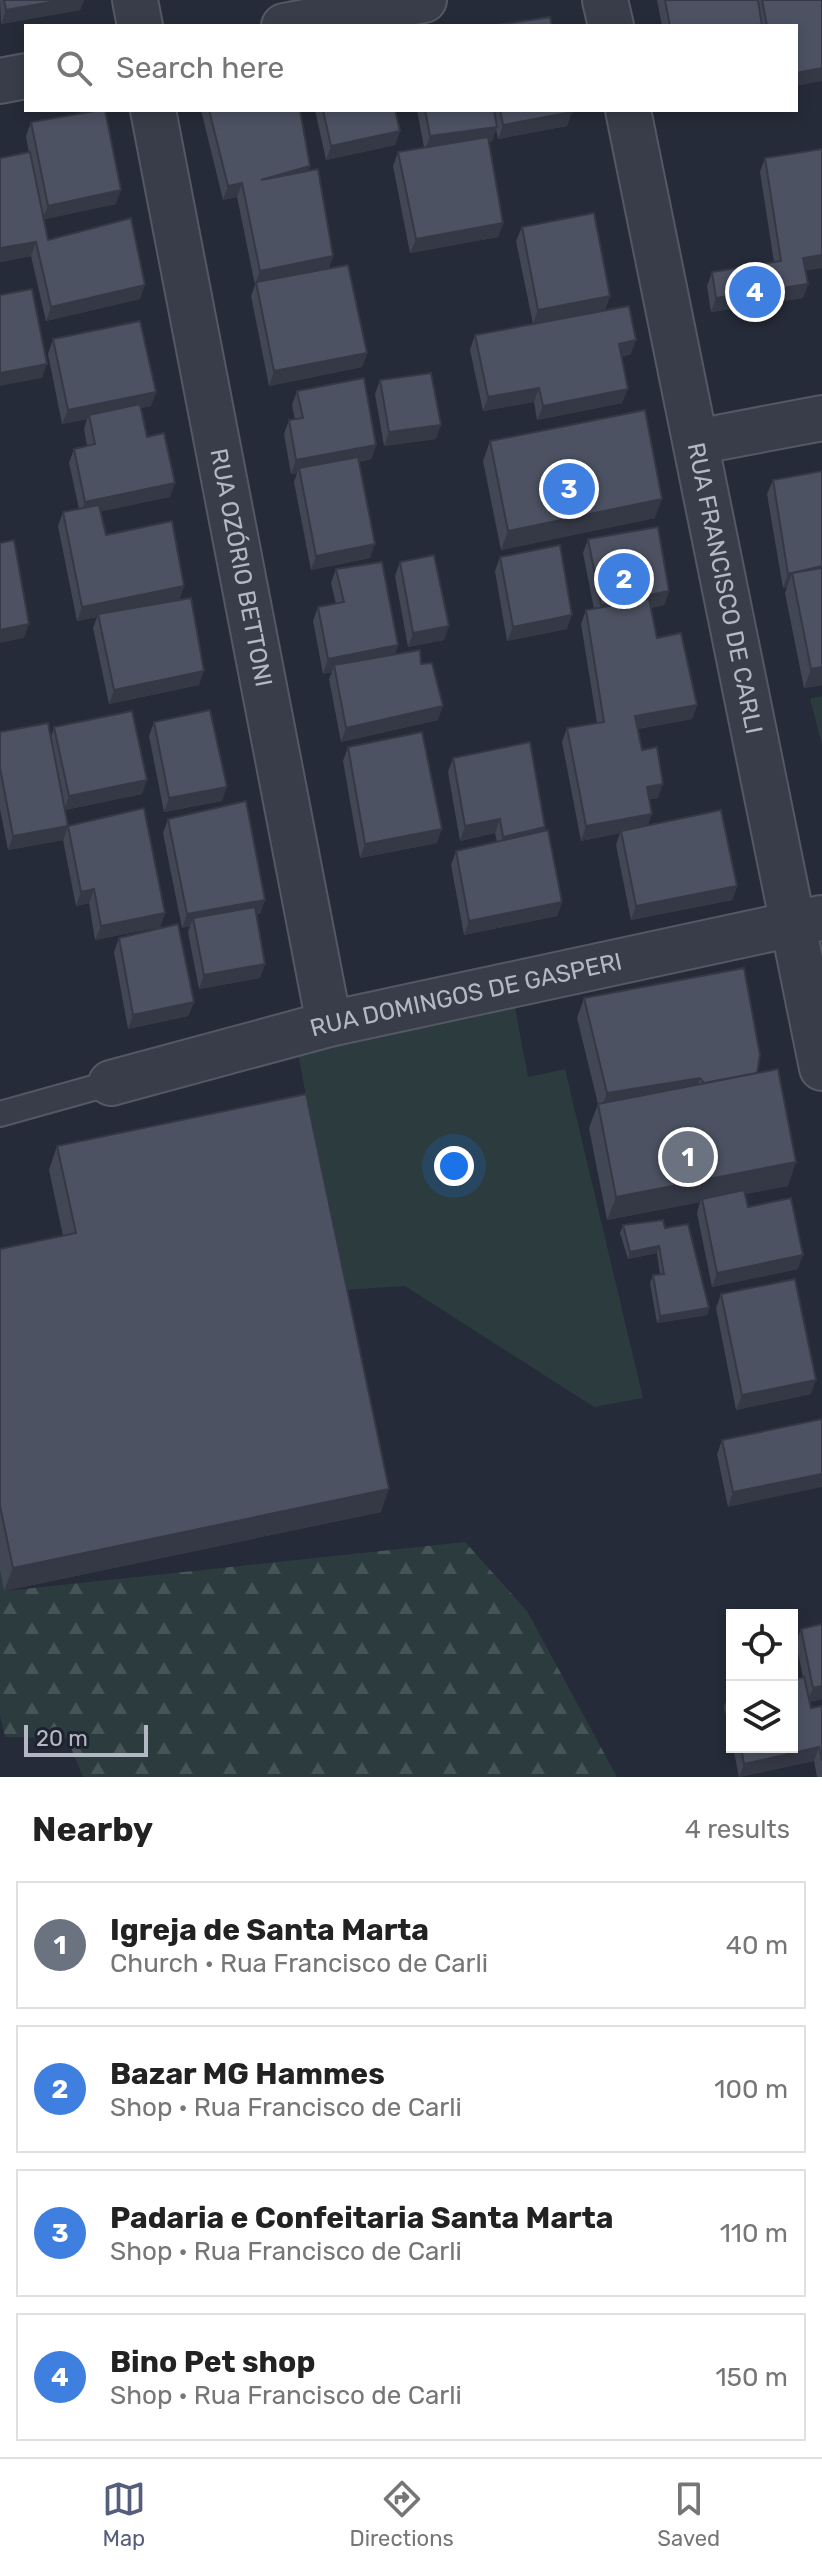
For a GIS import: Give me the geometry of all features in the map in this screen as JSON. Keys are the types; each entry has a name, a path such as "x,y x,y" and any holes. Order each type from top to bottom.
{"street":[{"path":"135,0 140,24"},
{"path":"295,24 424,0"},
{"path":"605,0 611,24"},
{"path":"0,81 24,76"},
{"name":"RUA OZÓRIO BETTONI","path":"153,112 329,1024"},
{"name":"RUA FRANCISCO DE CARLI","path":"628,112 696,442 807,920 822,1068"},
{"path":"696,442 822,418"},
{"name":"RUA DOMINGOS DE GASPERI","path":"111,1083 329,1024 807,920"}],"lane":[{"path":"0,1114 111,1083"}],"green space":[{"path":"822,696 822,745 810,699"},
{"path":"515,1007 528,1077 565,1069 643,1398 594,1407 405,1286 343,1290 298,1054"},
{"path":"465,1542 527,1611 617,1777 83,1777 67,1738 5,1737 0,1715 0,1570 5,1591"}],"building":[{"path":"4,0 62,0 6,10"},
{"path":"665,0 758,0 762,24 670,24"},
{"path":"762,0 822,0 822,68 798,73 798,24 767,24"},
{"path":"550,17 552,24 504,24"},
{"path":"105,112 121,190 48,206 31,122"},
{"path":"210,112 300,112 310,166 261,180 318,169 333,256 260,271 242,183 228,186"},
{"path":"323,112 395,112 400,131 331,146"},
{"path":"425,112 494,112 497,127 430,136"},
{"path":"500,112 572,112 503,125"},
{"path":"488,137 503,223 416,239 398,152"},
{"path":"822,149 822,255 803,258 808,284 716,298 712,272 781,261 765,158"},
{"path":"30,152 48,240 131,218 145,285 51,307 36,242 0,248 0,158"},
{"path":"594,213 610,296 538,310 522,227"},
{"path":"348,265 367,353 274,371 256,282"},
{"path":"32,289 47,364 0,373 0,295"},
{"path":"629,306 636,340 619,344 628,389 543,406 539,388 488,397 475,335"},
{"path":"140,321 156,392 68,410 53,339"},
{"path":"431,373 441,425 389,432 380,380"},
{"path":"364,378 376,445 296,460 289,420 303,418 297,391"},
{"path":"140,404 147,437 164,433 175,483 85,502 74,449 95,444 89,415"},
{"path":"645,410 662,499 508,531 490,441"},
{"path":"358,457 375,544 316,556 299,468"},
{"path":"822,471 822,566 788,574 773,480"},
{"path":"99,505 106,535 172,521 184,586 82,607 63,512"},
{"path":"658,527 669,591 601,605 588,539"},
{"path":"14,540 29,624 0,630 0,543"},
{"path":"560,545 572,615 513,627 500,557"},
{"path":"434,555 449,626 413,633 400,562"},
{"path":"382,562 398,645 328,659 318,607 344,602 336,569"},
{"path":"822,568 822,667 811,669 792,573"},
{"path":"191,598 204,671 114,690 98,614"},
{"path":"649,599 657,638 681,633 697,705 635,716 642,750 657,747 663,784 647,787 652,814 586,826 567,728 604,722 586,610"},
{"path":"420,650 421,664 432,663 443,706 346,728 334,665"},
{"path":"210,710 227,787 169,798 154,722"},
{"path":"132,711 147,780 69,796 54,727"},
{"path":"48,723 68,826 13,836 0,768 0,732"},
{"path":"422,732 442,829 365,844 348,747"},
{"path":"530,742 545,827 503,837 500,819 465,826 453,758"},
{"path":"246,801 265,900 187,914 168,819"},
{"path":"144,808 165,913 101,926 94,889 81,892 68,826"},
{"path":"721,810 737,886 636,906 621,831"},
{"path":"548,830 562,902 469,921 456,851"},
{"path":"255,907 265,964 204,975 193,918"},
{"path":"178,924 194,1002 133,1015 119,938"},
{"path":"744,968 760,1055 757,1073 704,1083 700,1078 607,1093 584,998"},
{"path":"778,1069 796,1162 616,1197 598,1104"},
{"path":"306,1094 389,1489 13,1568 0,1506 0,1249 76,1233 57,1146"},
{"path":"744,1190 748,1207 791,1198 803,1255 717,1273 702,1199"},
{"path":"663,1220 665,1228 688,1224 709,1308 660,1316 653,1275 664,1274 659,1246 630,1252 623,1225"},
{"path":"795,1279 816,1380 742,1395 721,1294"},
{"path":"822,1419 822,1474 733,1492 722,1440"},
{"path":"822,1624 822,1686 813,1688 801,1629"},
{"path":"804,1677 811,1708 822,1706 822,1761 819,1747 798,1752 798,1678"},
{"path":"742,1753 793,1753 744,1764"}],"place":[{"name":"Bino Pet shop","path":"755,292"},
{"name":"Padaria e Confeitaria Santa Marta","path":"569,489"},
{"name":"Bazar MG Hammes","path":"624,579"},
{"name":"Igreja de Santa Marta","path":"688,1157"}]}
